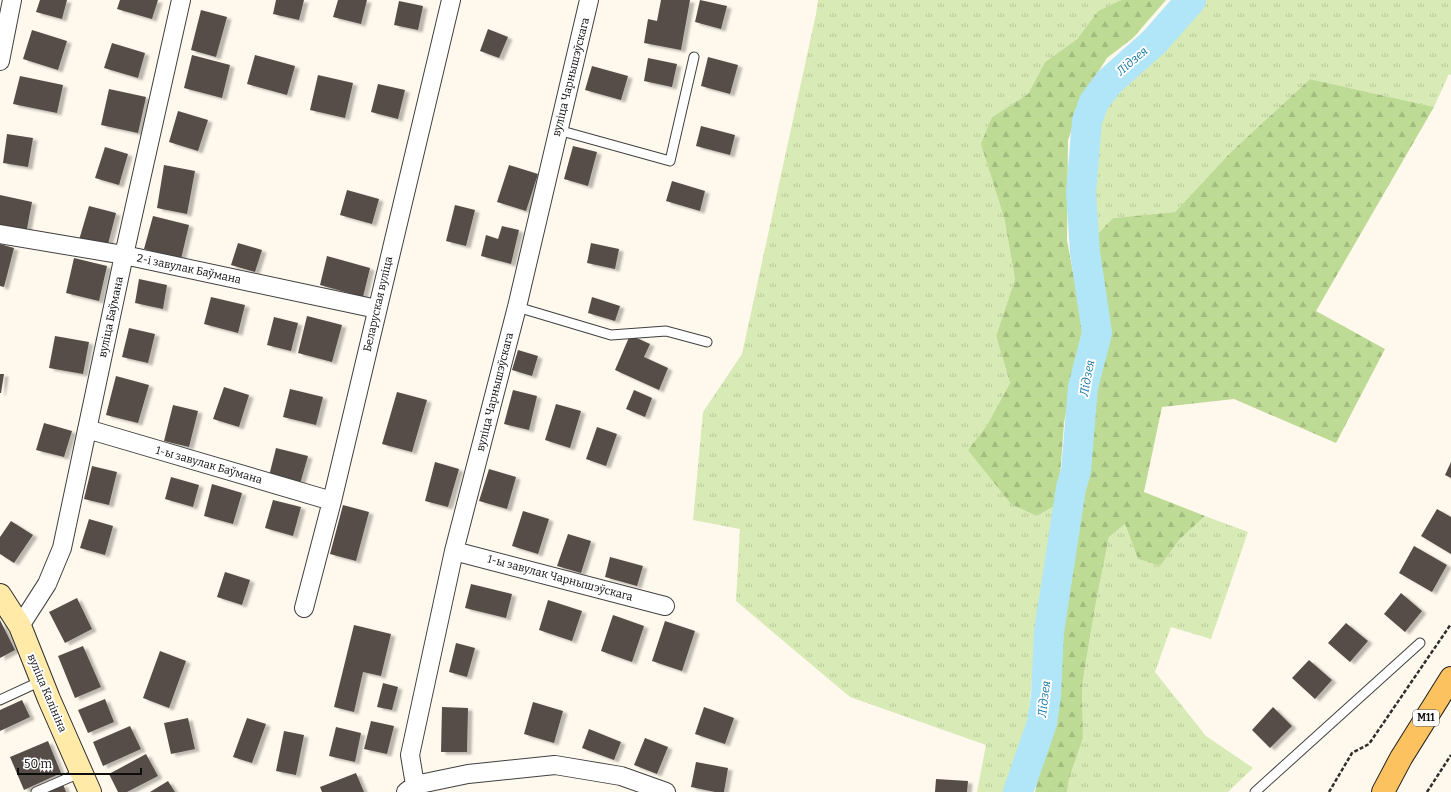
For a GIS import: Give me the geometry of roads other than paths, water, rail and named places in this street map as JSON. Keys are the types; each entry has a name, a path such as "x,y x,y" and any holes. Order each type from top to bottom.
{"main road":[{"name":"вуліца Калініна","path":"0,596 20,626 41,681 90,792"},
{"name":"М11","path":"1383,792 1401,758 1451,678"},
{"name":"М11","path":"1371,792 1401,758"}],"street":[{"path":"0,60 12,0"},
{"name":"вуліца Баўмана","path":"20,626 47,584 62,548 86,429 181,0"},
{"name":"Беларуская вуліца","path":"304,608 332,501 451,0"},
{"name":"вуліца Чарнышэўскага","path":"410,788 410,755 454,551 517,306 589,0"},
{"name":"2-і завулак Баўмана","path":"0,234 124,255 377,309"},
{"name":"1-ы завулак Баўмана","path":"86,429 332,501"},
{"name":"1-ы завулак Чарнышэўскага","path":"454,551 665,606"},
{"path":"410,788 468,774 554,765 621,776 666,792"}],"lane":[{"path":"558,130 670,161 694,57"},
{"path":"517,306 611,335 666,331 707,342"},
{"path":"1255,792 1420,643"},
{"path":"0,700 41,681"},
{"path":"36,792 82,772"}],"waterway":[{"name":"Лідзея","path":"1018,792 1042,723 1046,696 1049,632 1071,488 1076,471 1083,387 1097,333 1085,252 1081,193 1087,121 1094,102 1109,82 1154,42 1191,0"}]}
